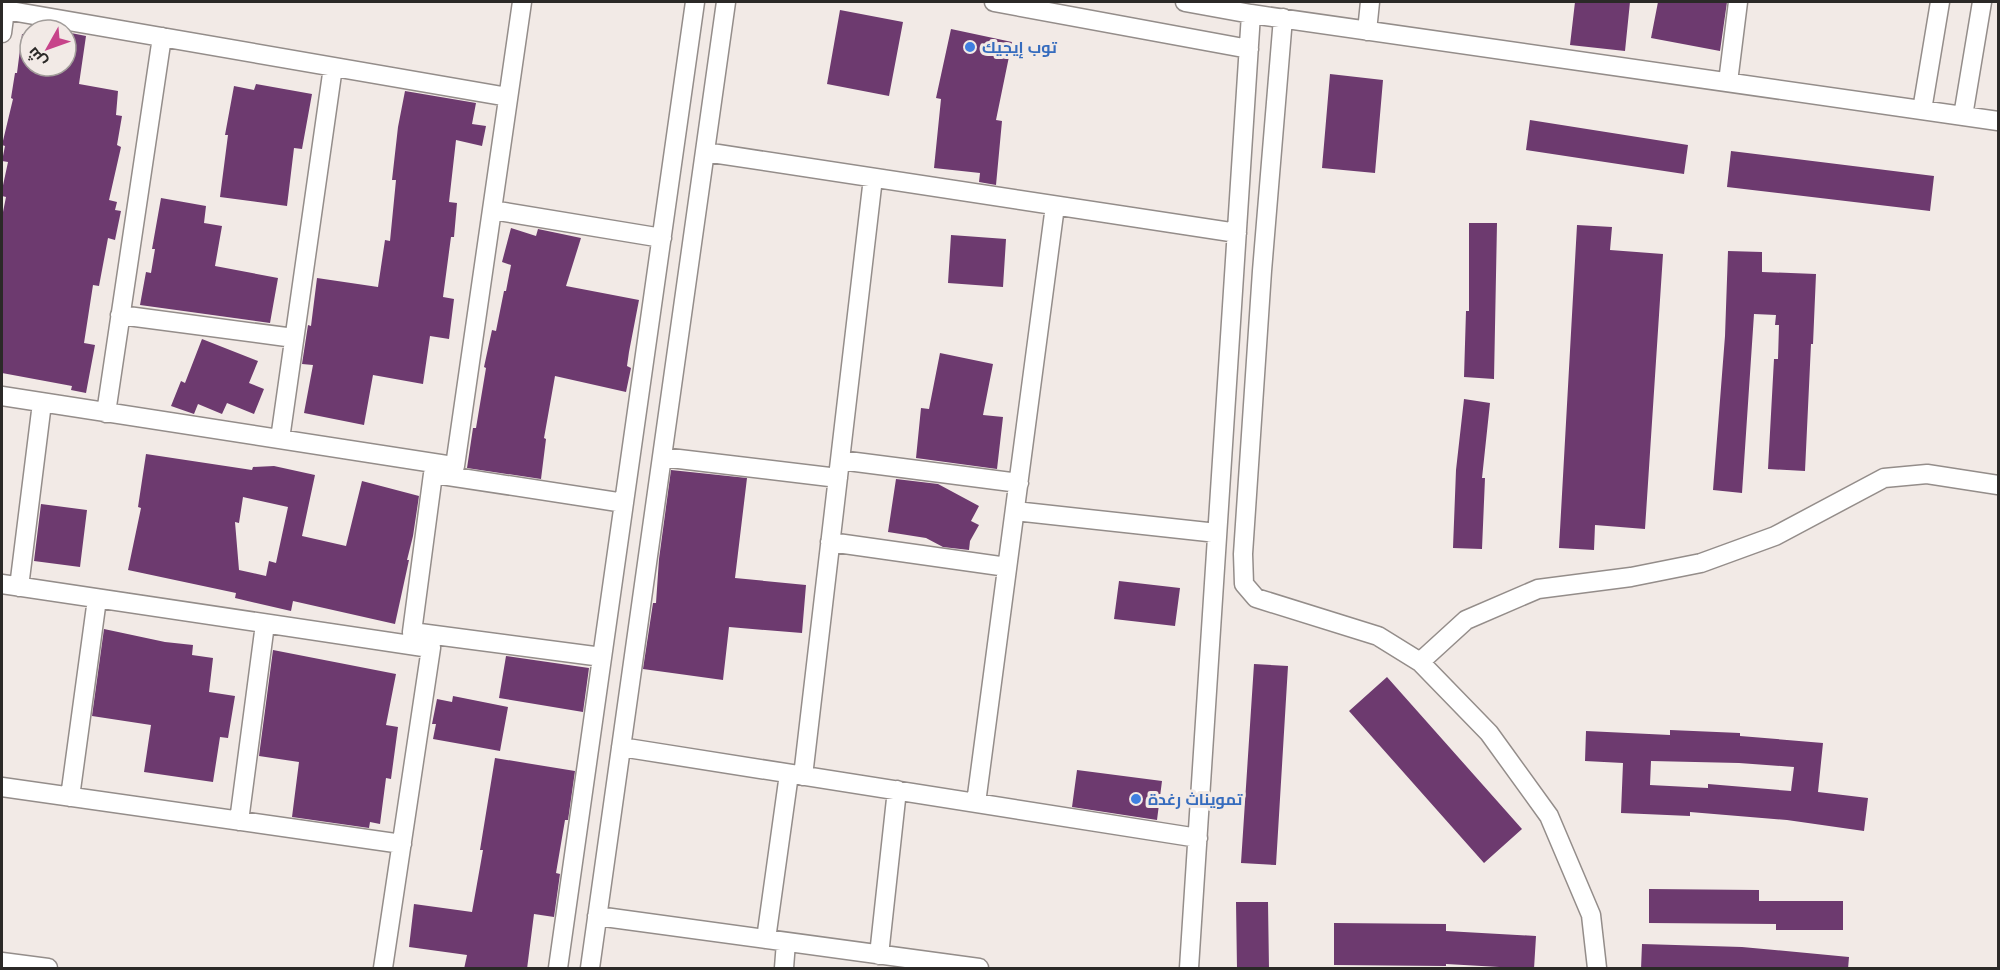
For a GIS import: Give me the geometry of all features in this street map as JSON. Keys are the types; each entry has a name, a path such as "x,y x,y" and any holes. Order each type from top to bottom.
{"street":[{"path":"455,466 522,2"},
{"path":"558,969 695,2"},
{"path":"590,969 726,2"},
{"path":"994,2 1249,49"},
{"path":"1185,2 1223,5 1251,14 1998,121"},
{"path":"1367,30 1370,2"},
{"path":"1728,82 1738,2"},
{"path":"1922,110 1940,2"},
{"path":"1964,116 1982,2"},
{"path":"2,33 6,6 162,37 508,97"},
{"path":"1189,969 1251,14"},
{"path":"1283,18 1261,295 1244,584 1256,598 1378,636 1420,662 1489,733 1549,816 1592,915 1597,969"},
{"path":"106,412 162,37"},
{"path":"280,439 333,67"},
{"path":"705,152 1237,233"},
{"path":"766,939 796,775 830,542 873,178"},
{"path":"976,803 1055,206"},
{"path":"492,210 662,238"},
{"path":"120,315 294,338"},
{"path":"2,396 455,466"},
{"path":"42,403 10,586 431,648"},
{"path":"662,457 1018,483"},
{"path":"433,474 455,466"},
{"path":"433,474 624,503"},
{"path":"412,632 433,474"},
{"path":"1420,662 1466,620 1538,589 1631,577 1701,563 1775,536 1884,478 1927,474 1998,485"},
{"path":"1015,511 1218,533"},
{"path":"830,542 1007,567"},
{"path":"70,796 98,599"},
{"path":"239,821 265,624"},
{"path":"412,632 602,657"},
{"path":"412,632 431,648"},
{"path":"383,969 431,648"},
{"path":"621,747 1198,838"},
{"path":"2,787 402,844"},
{"path":"879,955 897,790"},
{"path":"597,916 975,968"},
{"path":"784,969 786,942"},
{"path":"2,962 48,969"}],"building":[{"path":"1575,2 1630,2 1625,51 1570,45"},
{"path":"1658,2 1727,2 1720,51 1651,38"},
{"path":"840,10 903,22 889,96 827,84"},
{"path":"951,29 1012,42 996,120 1002,121 996,185 979,182 980,173 934,168 941,99 936,98"},
{"path":"78,34 86,36 79,84 118,91 116,115 122,116 117,145 121,147 109,200 117,202 115,210 121,211 115,240 108,238 99,286 93,285 84,343 95,345 86,393 71,390 72,386 2,373 2,217 6,197 2,196 2,190 8,162 2,161 5,146 2,145 13,99 11,98 15,73 17,73 18,65 18,78 78,78"},
{"path":"1330,74 1383,80 1375,173 1322,168"},
{"path":"256,84 312,94 302,149 294,148 287,206 220,197 228,135 225,135 234,86 254,90"},
{"path":"405,91 476,103 472,124 486,126 482,146 456,140 449,202 457,203 454,237 451,237 443,297 454,299 449,339 430,336 423,384 373,375 364,425 304,413 313,365 302,364 308,325 311,326 317,278 378,287 385,240 390,241 396,180 392,180"},
{"path":"1530,120 1688,145 1684,174 1526,150"},
{"path":"1731,151 1934,176 1930,211 1727,187"},
{"path":"161,198 206,206 204,223 222,226 215,266 278,278 270,323 140,305 146,272 151,273 155,249 152,249"},
{"path":"1469,223 1497,223 1494,379 1464,377 1466,311 1469,311"},
{"path":"1577,225 1612,227 1610,250 1663,254 1645,529 1595,525 1594,550 1559,548"},
{"path":"511,228 536,236 538,229 581,238 566,286 639,300 627,366 631,368 626,392 555,376 544,438 546,439 541,479 467,468 492,330 496,331 511,265 502,262"},
{"path":"951,235 1006,239 1003,287 948,283"},
{"path":"1728,251 1762,252 1762,272 1816,274 1805,471 1768,469 1774,359 1778,359 1779,325 1775,325 1776,315 1754,314 1742,493 1713,490 1725,336"},
{"path":"202,339 258,361 249,383 264,389 254,414 227,403 222,414 198,404 194,414 171,406 181,381 185,383"},
{"path":"940,353 993,364 983,415 1003,417 997,469 916,458 921,408 929,409"},
{"path":"1464,399 1490,403 1482,478 1485,478 1482,549 1453,548 1456,470"},
{"path":"146,454 252,470 253,467 274,466 315,475 302,536 346,546 362,481 419,496 407,560 409,560 395,624 293,601 291,611 235,598 236,593 128,570 141,508 138,507","holes":["243,497 288,507 276,563 269,561 266,576 239,570 235,522 239,523"]},
{"path":"671,470 747,478 735,578 806,585 802,633 729,627 723,680 643,669 653,603 656,603 659,559"},
{"path":"896,479 938,484 979,506 971,521 979,525 970,541 969,550 943,547 926,538 888,532"},
{"path":"41,504 87,510 80,567 34,561"},
{"path":"1119,581 1180,588 1175,626 1114,619"},
{"path":"104,629 165,642 193,645 192,655 213,658 209,692 235,696 228,738 220,737 213,782 144,772 151,725 92,716"},
{"path":"273,650 396,674 386,725 398,727 391,779 386,778 380,824 370,822 369,828 292,817 299,762 259,756"},
{"path":"506,656 589,668 583,712 499,698"},
{"path":"1254,664 1288,666 1276,865 1241,863"},
{"path":"1387,677 1522,829 1484,863 1349,711"},
{"path":"453,696 508,707 500,751 433,739 436,724 432,724 437,699 452,702"},
{"path":"1670,730 1740,733 1740,736 1823,743 1818,792 1868,798 1864,831 1787,820 1690,812 1690,816 1621,813 1623,763 1585,761 1586,731 1670,735","holes":["1651,761 1794,767 1791,791 1708,784 1708,788 1650,785"]},
{"path":"495,758 575,771 568,820 565,820 556,873 560,874 554,917 534,914 527,969 464,969 467,955 409,947 414,904 472,912"},
{"path":"1077,770 1162,781 1157,820 1072,807"},
{"path":"1649,889 1759,890 1759,901 1843,901 1843,930 1776,930 1776,924 1649,923"},
{"path":"1236,902 1268,902 1269,969 1237,969"},
{"path":"1334,923 1446,924 1446,931 1536,936 1534,969 1446,964 1446,966 1334,965"},
{"path":"1642,944 1742,947 1849,957 1848,969 1641,969"}],"place":[{"name":"توب إيجيك","path":"970,47"},
{"name":"تمويناث رغدة","path":"1136,799"}]}
